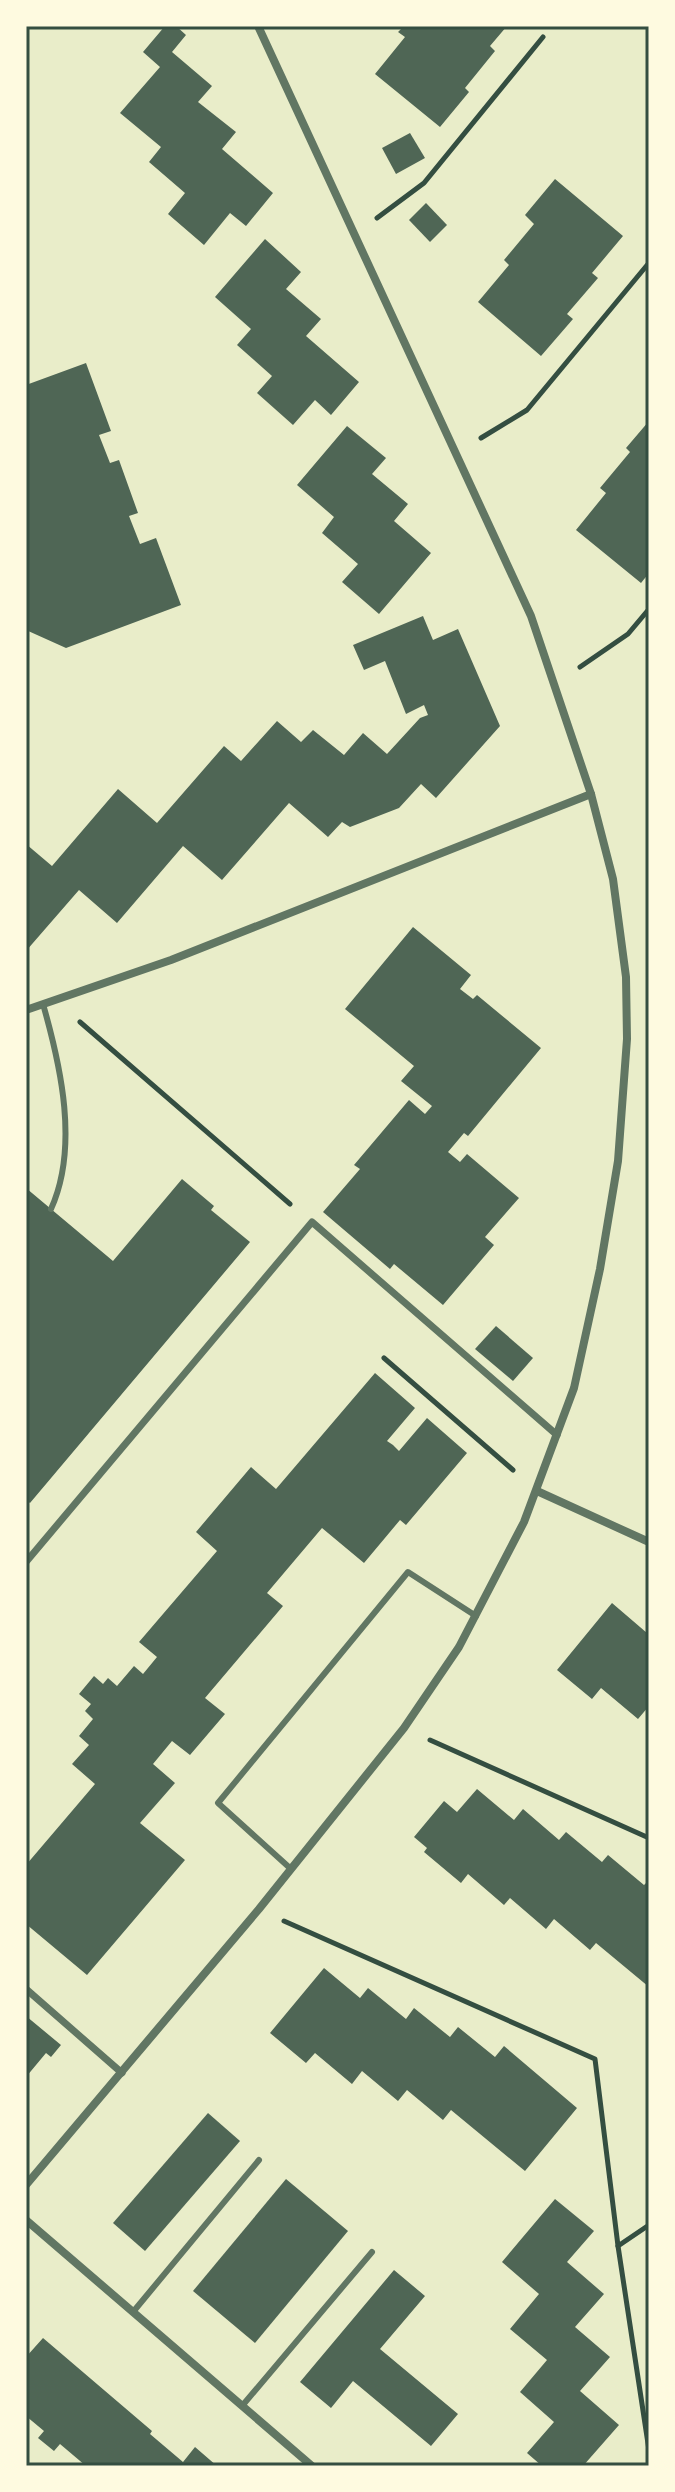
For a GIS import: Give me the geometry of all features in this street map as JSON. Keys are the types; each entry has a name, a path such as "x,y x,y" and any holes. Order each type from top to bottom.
{"street":[{"path":"26,2185 259,1909 404,1728 440,1677 476,1616 509,1555 537,1491 574,1388 600,1269 618,1161 627,1039 626,977 613,879 591,794 531,616 258,26"},
{"path":"26,1010 171,960 591,794"},
{"path":"26,1562 312,1222 557,1435"},
{"path":"537,1491 649,1542"},
{"path":"26,1989 122,2073"},
{"path":"26,2220 312,2466"}],"lane":[{"path":"43,1004 59,1061 63,1102 65,1156 61,1186 51,1209"},
{"path":"291,1869 218,1803 408,1572 476,1616"},
{"path":"133,2312 259,2160"},
{"path":"242,2406 372,2252"}],"path":[{"path":"354,236 424,183 543,37"},
{"path":"457,453 527,410 648,264"},
{"path":"554,684 628,634 649,609"},
{"path":"55,1000 312,1222"},
{"path":"384,1358 537,1491"},
{"path":"404,1728 649,1838"},
{"path":"259,1909 595,2059 618,2246 649,2450"},
{"path":"618,2246 649,2225"}],"building":[{"path":"165,26 176,26 186,35 172,52 212,86 198,102 236,132 222,149 273,193 246,226 230,213 204,245 168,214 185,193 149,162 161,147 120,113 160,67 143,52"},
{"path":"404,26 507,26 490,46 495,51 465,88 469,92 440,127 375,74 405,37 398,32"},
{"path":"410,133 425,158 396,174 382,148"},
{"path":"555,179 623,236 592,273 598,278 567,314 573,319 541,356 478,302 509,265 504,260 534,224 525,215"},
{"path":"426,203 447,225 430,242 409,220"},
{"path":"265,239 301,272 286,289 321,319 306,336 359,382 331,415 315,400 293,425 257,393 272,376 237,345 251,329 215,297"},
{"path":"86,363 111,431 99,435 110,463 119,460 138,513 129,516 140,544 156,538 181,605 66,648 26,630 26,385"},
{"path":"649,421 649,573 641,583 576,530 606,493 600,488 630,452 626,448"},
{"path":"347,426 386,458 372,474 408,504 394,521 431,553 379,614 342,582 358,564 322,533 334,517 297,485"},
{"path":"423,616 433,640 458,629 500,726 436,798 421,784 399,808 350,827 342,822 328,837 289,803 222,880 183,846 117,923 79,890 26,951 26,844 52,866 118,789 157,823 224,746 241,761 277,721 301,742 313,730 344,755 363,733 387,754 420,718 428,715 424,705 406,714 385,661 364,670 353,645"},
{"path":"413,927 471,975 460,989 473,999 477,995 541,1048 468,1136 464,1133 448,1152 460,1162 467,1154 519,1198 485,1237 494,1245 443,1305 394,1264 390,1269 323,1212 360,1169 354,1165 409,1100 425,1114 432,1106 401,1081 414,1066 345,1009"},
{"path":"182,1179 214,1206 211,1210 250,1242 30,1503 26,1500 26,1188 113,1261"},
{"path":"496,1326 533,1358 513,1381 475,1349"},
{"path":"375,1373 415,1408 387,1441 399,1451 427,1418 467,1453 406,1525 400,1520 364,1563 322,1528 267,1593 283,1606 205,1698 225,1714 190,1755 172,1741 153,1764 175,1783 140,1823 185,1860 87,1975 26,1924 26,1865 95,1784 72,1764 89,1745 79,1736 93,1719 85,1711 91,1704 79,1694 94,1676 103,1684 108,1678 117,1686 134,1666 143,1674 157,1657 139,1642 217,1551 196,1532 251,1467 276,1489"},
{"path":"612,1603 647,1633 649,1630 649,1706 638,1719 601,1688 592,1699 557,1670"},
{"path":"477,1789 514,1820 523,1809 559,1840 566,1832 602,1862 608,1855 644,1885 649,1880 649,1987 596,1943 590,1950 554,1919 546,1929 510,1898 504,1905 468,1874 461,1883 424,1852 427,1848 414,1837 444,1801 457,1812"},
{"path":"324,1968 360,1998 368,1988 406,2019 414,2008 450,2037 458,2027 495,2057 504,2046 577,2108 525,2171 451,2110 443,2120 407,2090 398,2101 362,2071 352,2084 315,2053 306,2063 270,2033"},
{"path":"26,2016 61,2045 51,2057 46,2053 26,2077"},
{"path":"208,2113 240,2141 145,2251 113,2223"},
{"path":"286,2179 348,2231 255,2343 193,2291"},
{"path":"555,2199 594,2231 567,2262 604,2294 575,2327 610,2357 580,2391 619,2425 583,2466 542,2466 527,2453 554,2422 520,2392 547,2360 510,2329 539,2294 502,2262"},
{"path":"394,2270 425,2296 380,2349 458,2414 431,2446 353,2381 331,2408 300,2382"},
{"path":"43,2338 152,2431 150,2434 183,2462 195,2447 217,2466 86,2466 60,2444 54,2451 38,2438 44,2431 26,2416 26,2357"}]}
